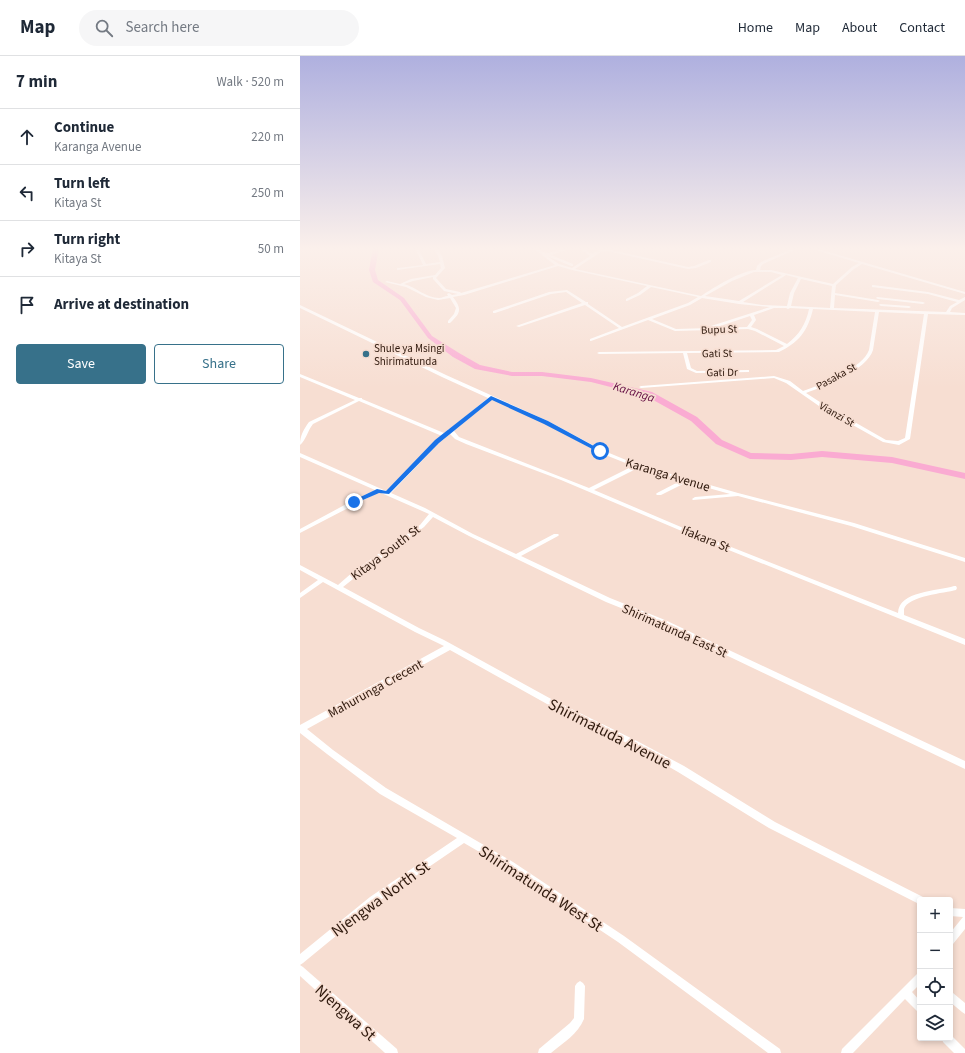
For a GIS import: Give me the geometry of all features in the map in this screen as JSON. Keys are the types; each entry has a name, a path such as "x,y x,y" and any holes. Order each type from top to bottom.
{"street":[{"path":"424,295 434,299 461,295"},
{"path":"449,295 457,303 458,307 457,315 449,322"},
{"path":"494,312 546,295"},
{"path":"573,295 622,329"},
{"path":"627,300 639,295"},
{"path":"688,295 739,303 788,308 878,310 908,309"},
{"path":"591,340 689,304 705,295"},
{"path":"739,303 753,295"},
{"path":"788,308 792,295"},
{"path":"832,309 833,295 879,301 919,312 965,314"},
{"path":"896,306 901,295"},
{"path":"908,309 915,295"},
{"path":"919,312 923,303 931,295"},
{"path":"934,295 959,301"},
{"path":"947,313 951,307 965,298"},
{"path":"879,301 898,300 923,303"},
{"path":"518,326 587,303"},
{"name":"Karanga Avenue","path":"300,306 491,398 546,422 600,451 637,466 852,524 965,560"},
{"path":"705,329 774,307"},
{"name":"Gati St","path":"599,353 777,351 788,346 802,334 811,309"},
{"name":"Pasaka St","path":"804,392 840,377 865,359 870,353 878,310"},
{"name":"Vianzi St","path":"641,387 774,377 788,382 821,405 885,441 893,443 903,442 907,439 926,312"},
{"path":"748,328 754,320 752,315"},
{"name":"Bupu St","path":"648,319 675,330 748,328 756,330 788,346"},
{"name":"Gati Dr","path":"685,353 689,369 696,372 747,371"},
{"path":"300,375 444,435"},
{"path":"387,493 444,435 491,398"},
{"path":"300,443 311,423 360,399"},
{"name":"Ifakara St","path":"450,430 458,438 468,443 589,490 965,642"},
{"name":"Shirimatunda East St","path":"300,455 387,493 608,600 677,629 965,765"},
{"path":"589,490 637,466"},
{"path":"659,494 686,480"},
{"path":"300,531 379,490"},
{"path":"695,499 722,497 737,494"},
{"name":"Kitaya South St","path":"338,588 356,573 422,526 432,514"},
{"path":"516,556 556,535"},
{"name":"Shirimatuda Avenue","path":"300,567 550,702 634,743 674,765 772,825 917,898"},
{"path":"300,596 322,580"},
{"path":"901,617 899,610 901,606 915,597 924,593 948,591 954,588"},
{"name":"Mahurunga Crecent","path":"301,728 449,647"},
{"name":"Shirimatunda West St","path":"301,728 330,752 383,791 516,869 621,939 776,1053"},
{"name":"Njengwa North St","path":"300,960 373,900 463,839"},
{"path":"953,912 965,913"},
{"path":"953,937 965,921"},
{"name":"Njengwa St","path":"300,970 393,1053"},
{"path":"846,1053 917,980"},
{"path":"543,1053 574,1027 578,1019 580,986"},
{"path":"905,992 917,1005"},
{"path":"953,999 965,1009"},
{"path":"950,1041 961,1053"}],"waterway":[{"name":"Karanga","path":"395,295 402,299 430,337 456,355 478,367 512,374 542,374 591,380 649,394 694,419 719,442 750,456 791,457 822,454 892,460 965,476"}],"place":[{"name":"Shule ya Msingi Shirimatunda","path":"366,354"}],"route":[{"path":"354,502 379,490 387,493 444,435 491,398 546,422 600,451"}]}
